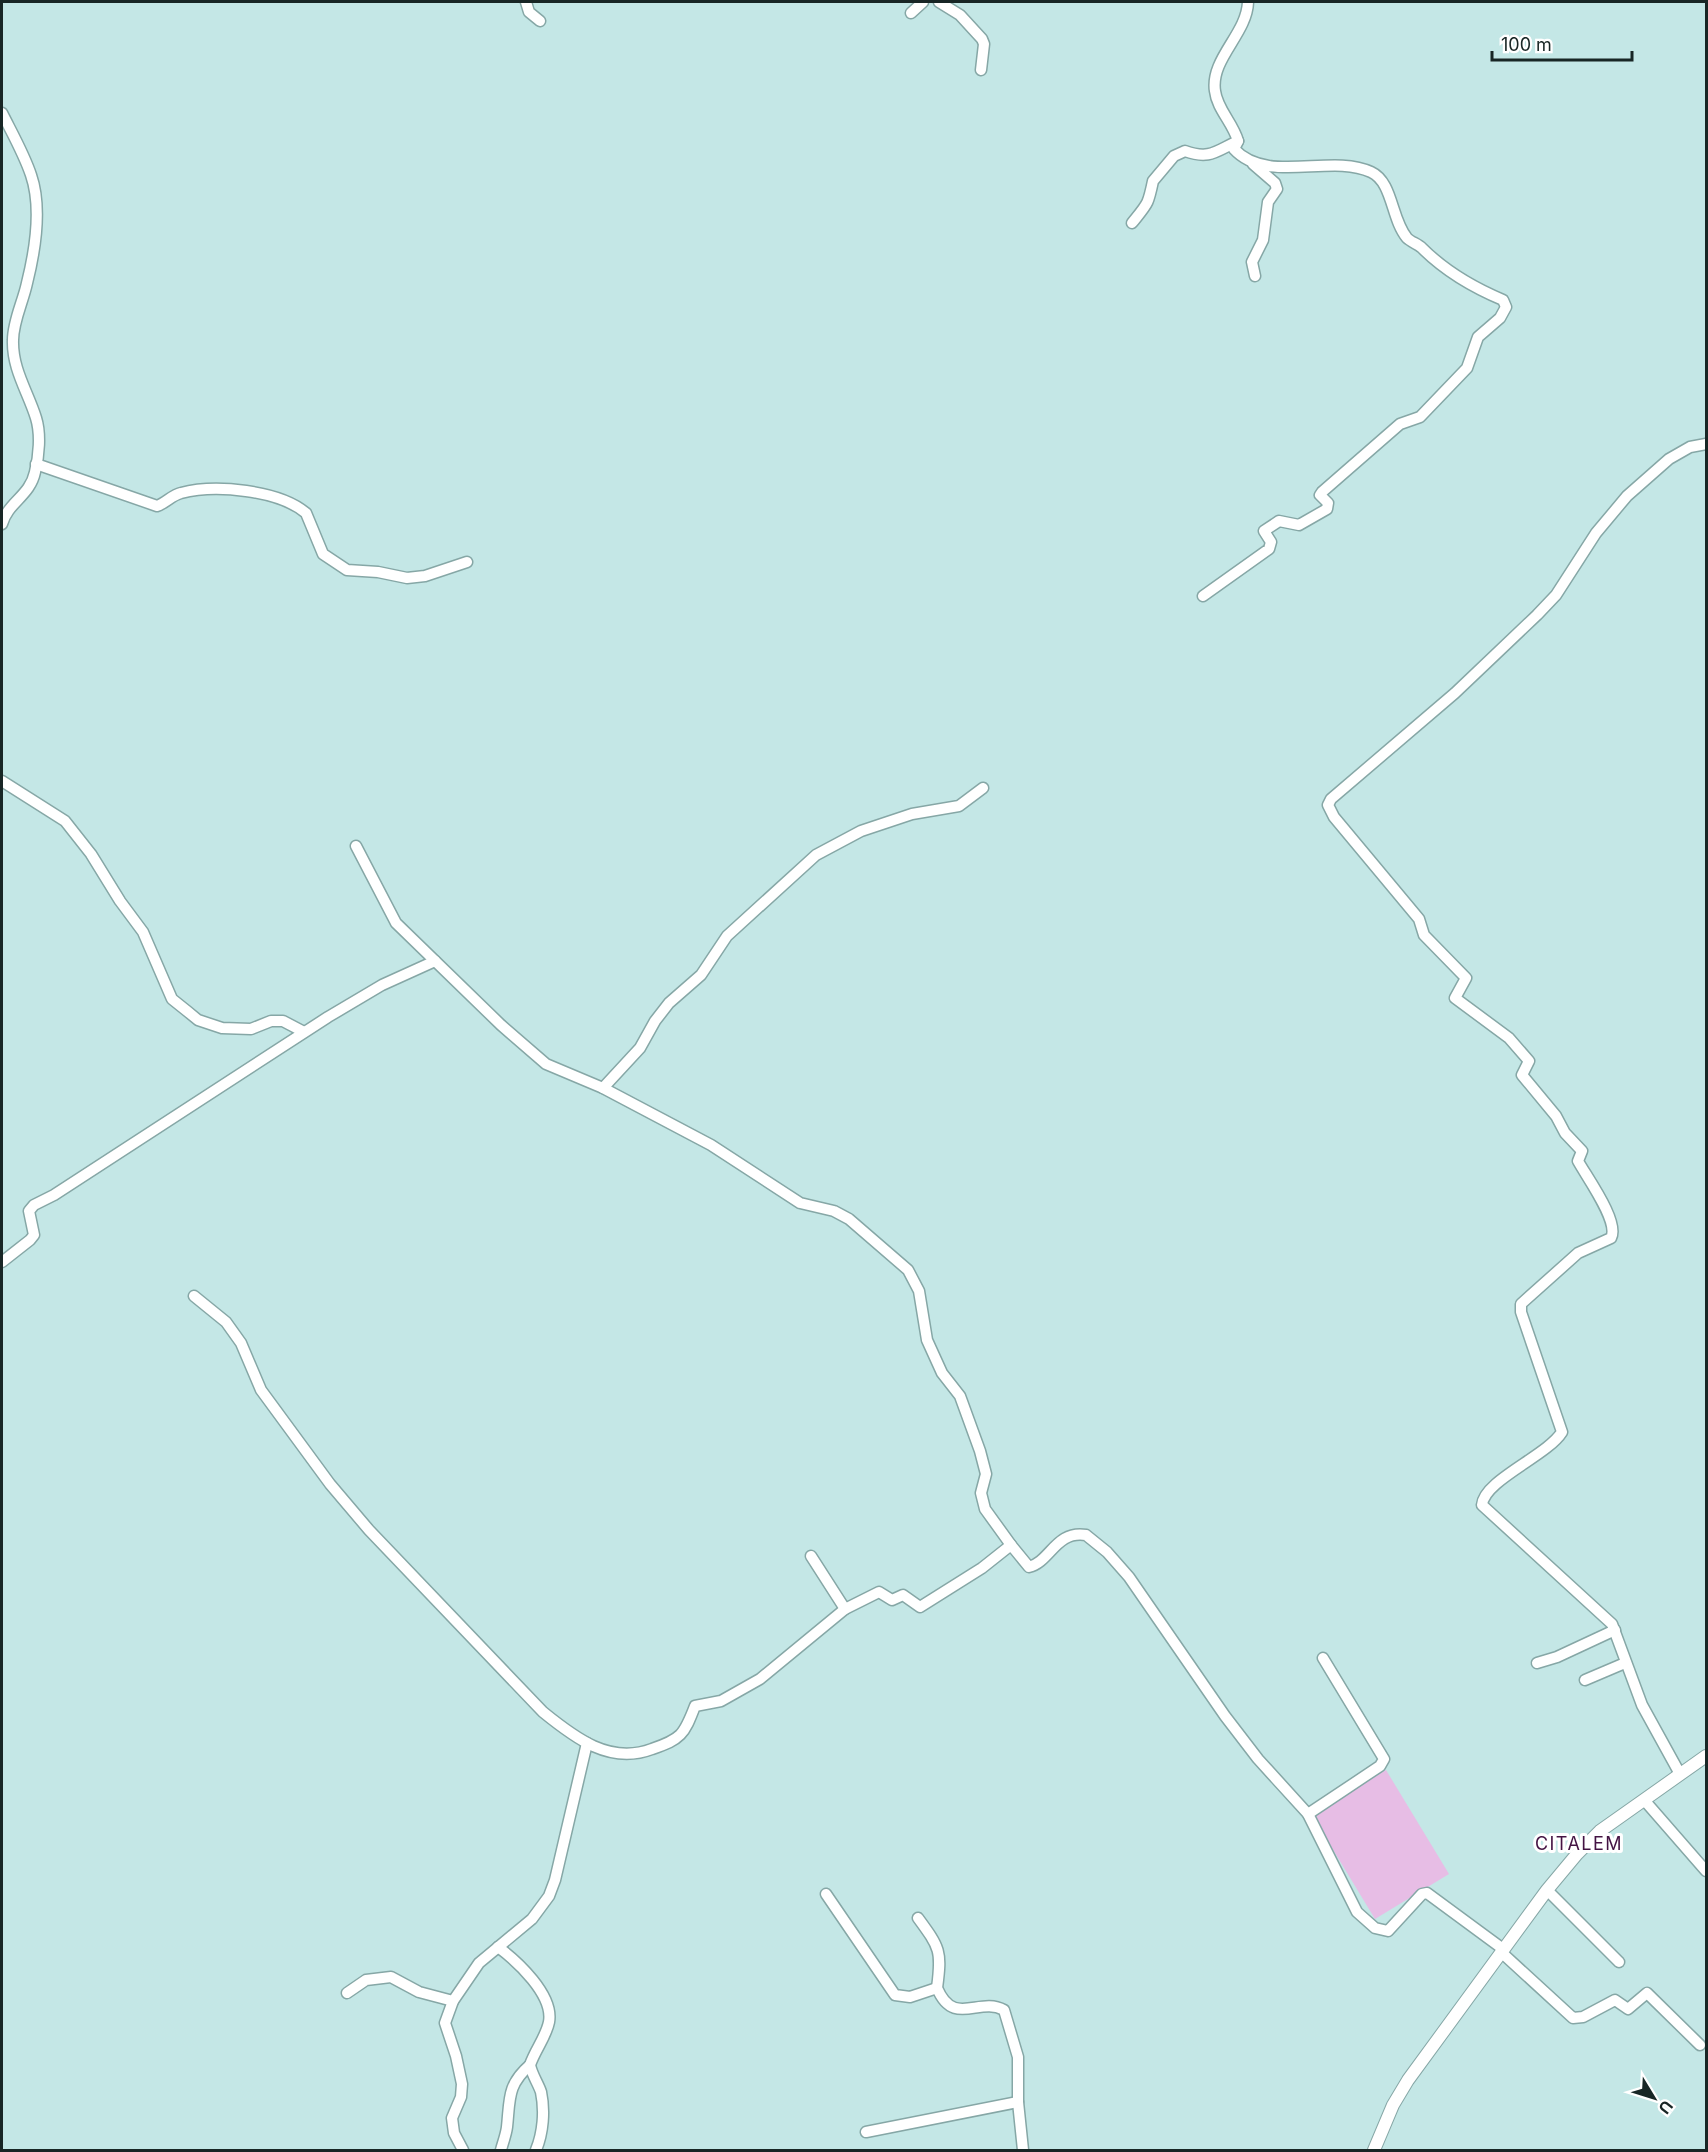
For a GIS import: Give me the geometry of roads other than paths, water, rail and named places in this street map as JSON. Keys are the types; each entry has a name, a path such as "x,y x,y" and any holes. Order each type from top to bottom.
{"main road":[{"path":"1374,2151 1393,2105 1408,2080 1547,1890 1600,1830 1707,1756"}],"street":[{"path":"526,2 529,12 540,21"},
{"path":"911,13 923,2"},
{"path":"939,2 960,15 982,39 984,44 981,70"},
{"path":"1248,2 1243,24 1214,79 1217,101 1235,130 1238,141 1234,149 1275,183 1277,189 1268,202 1263,240 1252,262 1255,276"},
{"path":"2,113 32,176 35,233 28,282 13,340 19,378 36,418 36,464 29,488 7,511 2,524"},
{"path":"1132,224 1147,205 1152,193 1153,181 1174,156 1185,151 1198,156 1211,154 1238,141"},
{"path":"1203,596 1269,549 1271,542 1263,533 1272,525 1279,521 1299,525 1327,509 1328,503 1320,495 1322,492 1400,424 1420,417 1467,368 1478,337 1500,318 1506,309 1503,300 1454,276 1407,238 1395,216 1383,179 1370,171 1351,167 1253,164"},
{"path":"1680,1774 1642,1705 1615,1630 1608,1619 1486,1511 1482,1502 1492,1488 1536,1456 1562,1432 1521,1312 1521,1304 1578,1253 1611,1238 1613,1229 1594,1186 1578,1161 1582,1150 1565,1133 1556,1115 1522,1075 1529,1061 1509,1038 1455,999 1466,978 1424,935 1413,910 1334,818 1328,805 1331,799 1455,693 1538,615 1556,595 1596,533 1628,496 1669,459 1690,447 1707,444"},
{"path":"36,464 157,506 182,492 247,491 272,497 306,513 323,554 347,570 378,572 407,578 425,576 467,562"},
{"path":"2,781 65,821 92,854 120,901 143,932 172,999 198,1020 222,1028 251,1029 271,1021 283,1021 304,1032"},
{"path":"603,1088 640,1048 655,1020 701,975 727,936 816,855 861,831 902,817 919,812 954,808 983,788"},
{"path":"356,846 396,923 546,1064 603,1088 711,1144 800,1203 834,1211 849,1219 908,1270 919,1291 927,1340 942,1373 960,1396 980,1451 986,1474 981,1493 985,1509 1029,1567 1039,1562 1054,1544 1080,1534 1086,1535 1107,1552 1129,1577 1225,1716 1278,1782 1308,1814 1350,1902 1362,1917 1376,1928 1388,1931 1422,1894 1427,1893 1502,1950 1573,2018 1583,2017 1615,2000 1628,2009 1647,1993 1700,2044"},
{"path":"2,1262 30,1240 34,1234 29,1211 34,1205 54,1195 304,1032 382,985 435,962"},
{"path":"194,1296 226,1322 250,1358 261,1390 330,1484 369,1530 543,1712 587,1743 603,1751 626,1756 676,1740 684,1733 695,1706 721,1701 760,1679 845,1609 879,1592 892,1600 903,1595 920,1607 982,1568 1011,1545"},
{"path":"811,1556 845,1609"},
{"path":"1537,1663 1557,1658 1615,1630"},
{"path":"1308,1814 1380,1766 1384,1759 1323,1658"},
{"path":"1585,1680 1625,1663"},
{"path":"463,2151 454,2133 452,2118 461,2097 462,2085 456,2056 445,2023 453,2001 479,1963 532,1919 549,1896 555,1881 587,1743"},
{"path":"1645,1801 1707,1871"},
{"path":"1547,1890 1619,1962"},
{"path":"826,1894 895,1995 910,1997 937,1988"},
{"path":"918,1918 938,1946 940,1962 937,1988 948,2005 956,2009 998,2006 1004,2010 1018,2056 1017,2102 1023,2151"},
{"path":"498,1947 530,1974 549,2008 550,2019 530,2065 520,2073 508,2097 507,2127 501,2151"},
{"path":"347,1993 366,1980 391,1977 419,1992 453,2001"},
{"path":"530,2065 541,2093 543,2109 542,2131 536,2151"},
{"path":"866,2132 1017,2102"}],"district":[{"name":"CITALEM","path":"1579,1843"}]}
